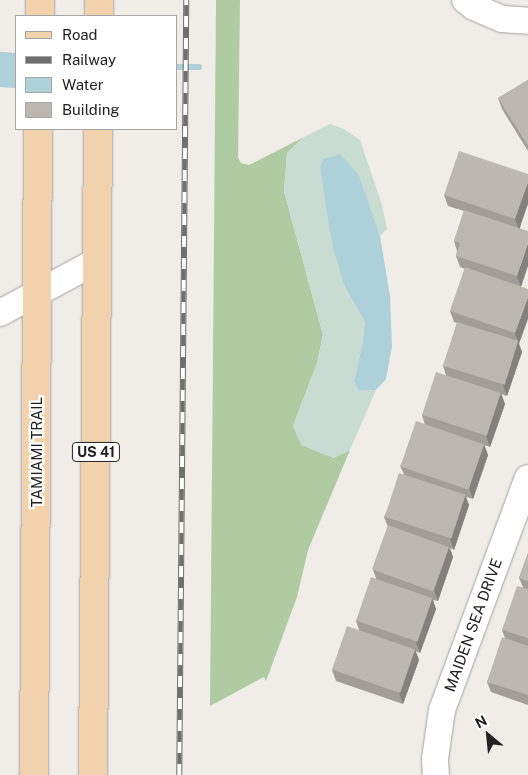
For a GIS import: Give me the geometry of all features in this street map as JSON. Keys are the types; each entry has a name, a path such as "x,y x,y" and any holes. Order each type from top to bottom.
{"main road":[{"path":"40,0 40,15"},
{"path":"99,0 99,15"},
{"name":"TAMIAMI TRAIL","path":"34,775 38,130"},
{"name":"US 41","path":"93,775 98,130"}],"street":[{"path":"465,0 474,7 502,19 528,22"},
{"path":"0,314 97,261"},
{"name":"MAIDEN SEA DRIVE","path":"436,775 442,710 528,478"}],"green space":[{"path":"216,0 240,0 238,158 241,163 249,165 304,137 287,153 284,191 323,335 317,363 293,426 333,458 350,450 308,550 297,597 266,681 264,677 210,706"},
{"path":"330,124 344,129 360,140 382,205 387,229 380,236 359,175 323,159 320,168 324,195 345,289 365,322 354,381 360,391 376,390 350,450 333,458 301,445 293,426 317,363 323,335 284,191 287,153 304,137"}],"water":[{"path":"340,154 359,175 380,236 390,296 392,346 386,379 376,390 359,391 354,381 365,322 345,288 333,248 324,195 320,168 323,159"}],"building":[{"path":"528,80 528,146 498,98"},
{"path":"459,151 528,174 528,182 515,219 444,195"},
{"path":"464,210 528,231 528,243 517,276 456,256 460,243 454,241"},
{"path":"465,267 528,289 528,297 515,333 450,311"},
{"path":"457,322 518,341 505,385 444,366"},
{"path":"436,372 501,393 487,436 422,415"},
{"path":"416,421 484,444 468,490 400,466"},
{"path":"399,473 466,495 451,538 385,517"},
{"path":"388,525 449,547 433,591 372,569"},
{"path":"528,553 528,581 519,578"},
{"path":"371,577 432,598 417,642 356,620"},
{"path":"517,586 528,589 528,638 502,630"},
{"path":"347,626 415,649 400,693 332,669"},
{"path":"502,637 528,646 528,695 487,682"}],"waterway":[{"path":"178,67 199,67"},
{"path":"0,69 14,70"}],"railway":[{"path":"179,775 186,0"}]}
